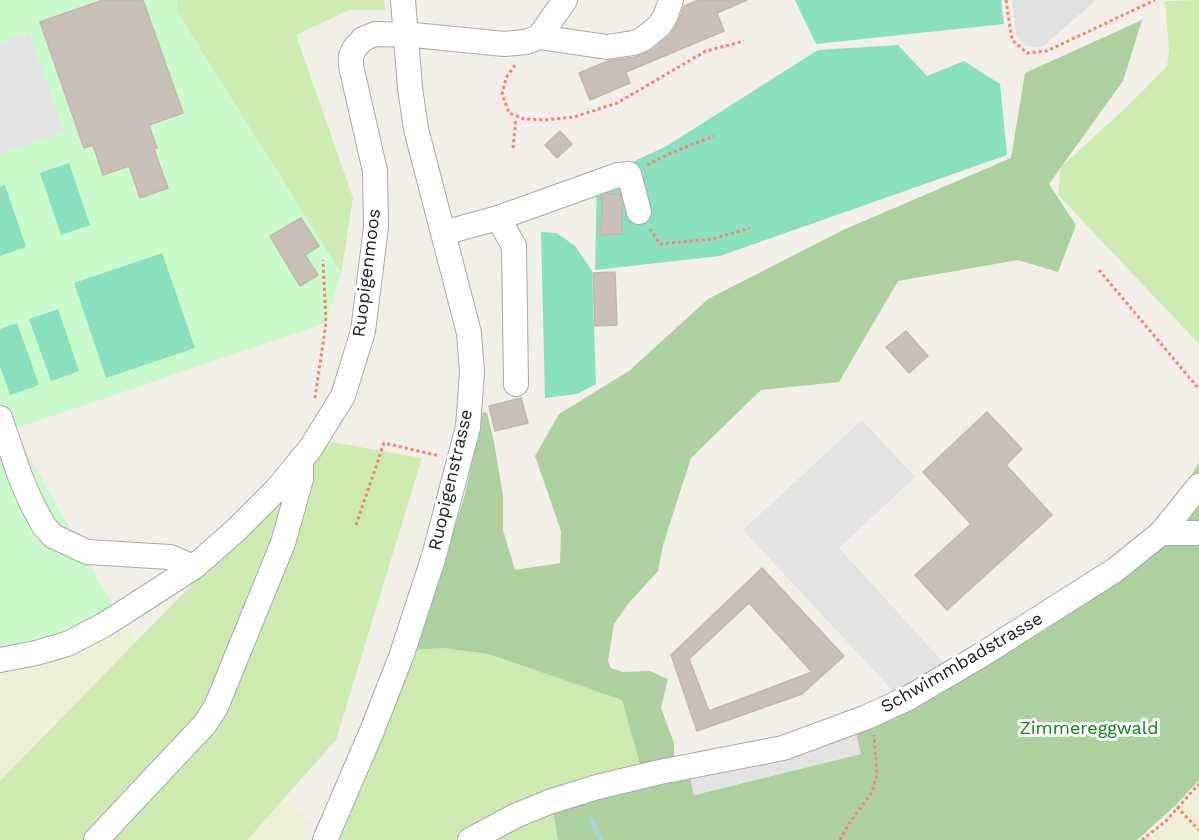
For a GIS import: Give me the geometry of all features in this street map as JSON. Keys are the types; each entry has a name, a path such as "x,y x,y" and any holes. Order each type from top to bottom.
{"street":[{"name":"Ruopigenstrasse","path":"325,840 402,654 434,556 468,427 471,372 469,333 416,129 404,34 403,0"},
{"path":"531,40 565,0"},
{"path":"404,34 504,44 531,40 607,47 633,43 642,39 659,26 671,0"},
{"name":"Ruopigenmoos","path":"0,660 36,654 67,644 104,625 194,567 278,489 309,449 343,396 363,331 375,238 375,171 351,66 351,56 363,39 375,34 404,34"},
{"path":"443,233 498,218 618,175 629,174 639,212"},
{"path":"498,218 514,246 516,384"},
{"path":"0,418 31,502 44,526 53,536 87,552 171,557 194,567"},
{"path":"96,840 205,724 216,707 283,543 301,479 301,459"},
{"name":"Schwimmbadstrasse","path":"470,840 515,816 549,802 597,787 783,748 867,717 910,697 978,657 1115,570 1161,533 1199,486"},
{"path":"1161,533 1199,533"}],"path":[{"path":"1006,0 1012,40 1027,53 1047,51 1155,0"},
{"path":"531,40 506,78 502,94 509,113 516,118 545,120 574,117 617,103 706,51 744,41"},
{"path":"513,148 516,118"},
{"path":"629,174 673,152 714,136"},
{"path":"639,212 660,244 712,239 750,228"},
{"path":"314,404 324,349 326,323 322,260"},
{"path":"1099,270 1199,389"},
{"path":"356,525 384,443 423,452"},
{"path":"840,840 872,792 877,774 875,737 867,717"},
{"path":"1142,840 1166,821 1199,784"},
{"path":"1178,807 1199,830"}],"shaded area":[{"path":"1012,0 1096,0 1042,47 1026,46 1016,35"},
{"path":"29,33 64,132 0,154 0,43"},
{"path":"862,420 915,477 839,548 944,663 894,692 743,530"},
{"path":"856,733 861,754 694,795 690,776"}],"green space":[{"path":"0,0 178,0 177,12 341,273 326,323 14,429 116,611 95,624 0,653"},
{"path":"178,0 384,0 385,10 349,10 296,35 353,198 341,273 177,12"},
{"path":"795,0 1001,0 1004,24 816,44"},
{"path":"1199,0 1199,344 1058,195 1061,167 1133,101 1167,66 1169,49 1165,1"},
{"path":"1142,20 1123,81 1049,184 1076,225 1058,272 1018,260 898,281 839,382 761,390 691,458 663,545 658,571 628,604 614,624 608,661 611,668 623,672 650,671 668,679 661,708 674,743 674,757 641,768 622,700 488,654 442,648 415,650 464,498 483,412 487,413 494,442 503,496 503,530 515,570 560,563 561,531 535,456 559,414 629,371 708,299 843,230 1011,158 1025,73"},
{"path":"898,45 927,76 964,61 1000,84 1007,155 720,256 595,270 597,178 665,147 818,50"},
{"path":"69,163 90,225 61,235 40,173"},
{"path":"5,185 26,247 0,256 0,187"},
{"path":"541,232 557,233 575,246 592,271 596,384 577,394 545,398"},
{"path":"162,253 195,348 106,378 74,283"},
{"path":"58,309 79,371 51,381 29,319"},
{"path":"17,323 39,385 10,395 0,366 0,329"},
{"path":"331,442 422,458 336,740 247,840 0,840 0,781"},
{"name":"Zimmereggwald","path":"1199,462 1199,780 1177,804 1137,840 558,840 553,811 690,776 694,795 860,754 856,733 938,690 1138,568"},
{"path":"122,621 136,643 0,781 0,664"},
{"path":"442,648 488,654 622,700 641,768 473,828 454,840 336,840 415,650"},
{"path":"1199,792 1199,840 1148,840 1167,825"},
{"path":"282,800 314,823 303,840 247,840"},
{"path":"553,811 558,840 489,840"}],"building":[{"path":"103,0 143,0 183,113 149,125 157,148 154,149 168,188 140,198 129,166 103,175 93,145 84,148 40,22"},
{"path":"699,0 747,0 717,13 724,31 626,72 630,83 590,100 579,73 608,61 635,57 652,50 671,34 684,6"},
{"path":"560,131 572,144 557,158 545,145"},
{"path":"620,194 622,234 600,235 602,196"},
{"path":"301,218 319,246 305,255 318,275 300,286 270,236"},
{"path":"615,272 617,325 595,326 593,273"},
{"path":"906,331 928,356 909,373 886,347"},
{"path":"521,398 528,423 495,431 489,406"},
{"path":"987,412 1022,449 1006,465 1052,515 947,610 915,575 971,524 923,472"},
{"path":"762,568 844,656 802,694 697,731 671,655","holes":["749,603 812,672 709,711 689,659"]}],"waterway":[{"path":"591,819 601,840"}]}
